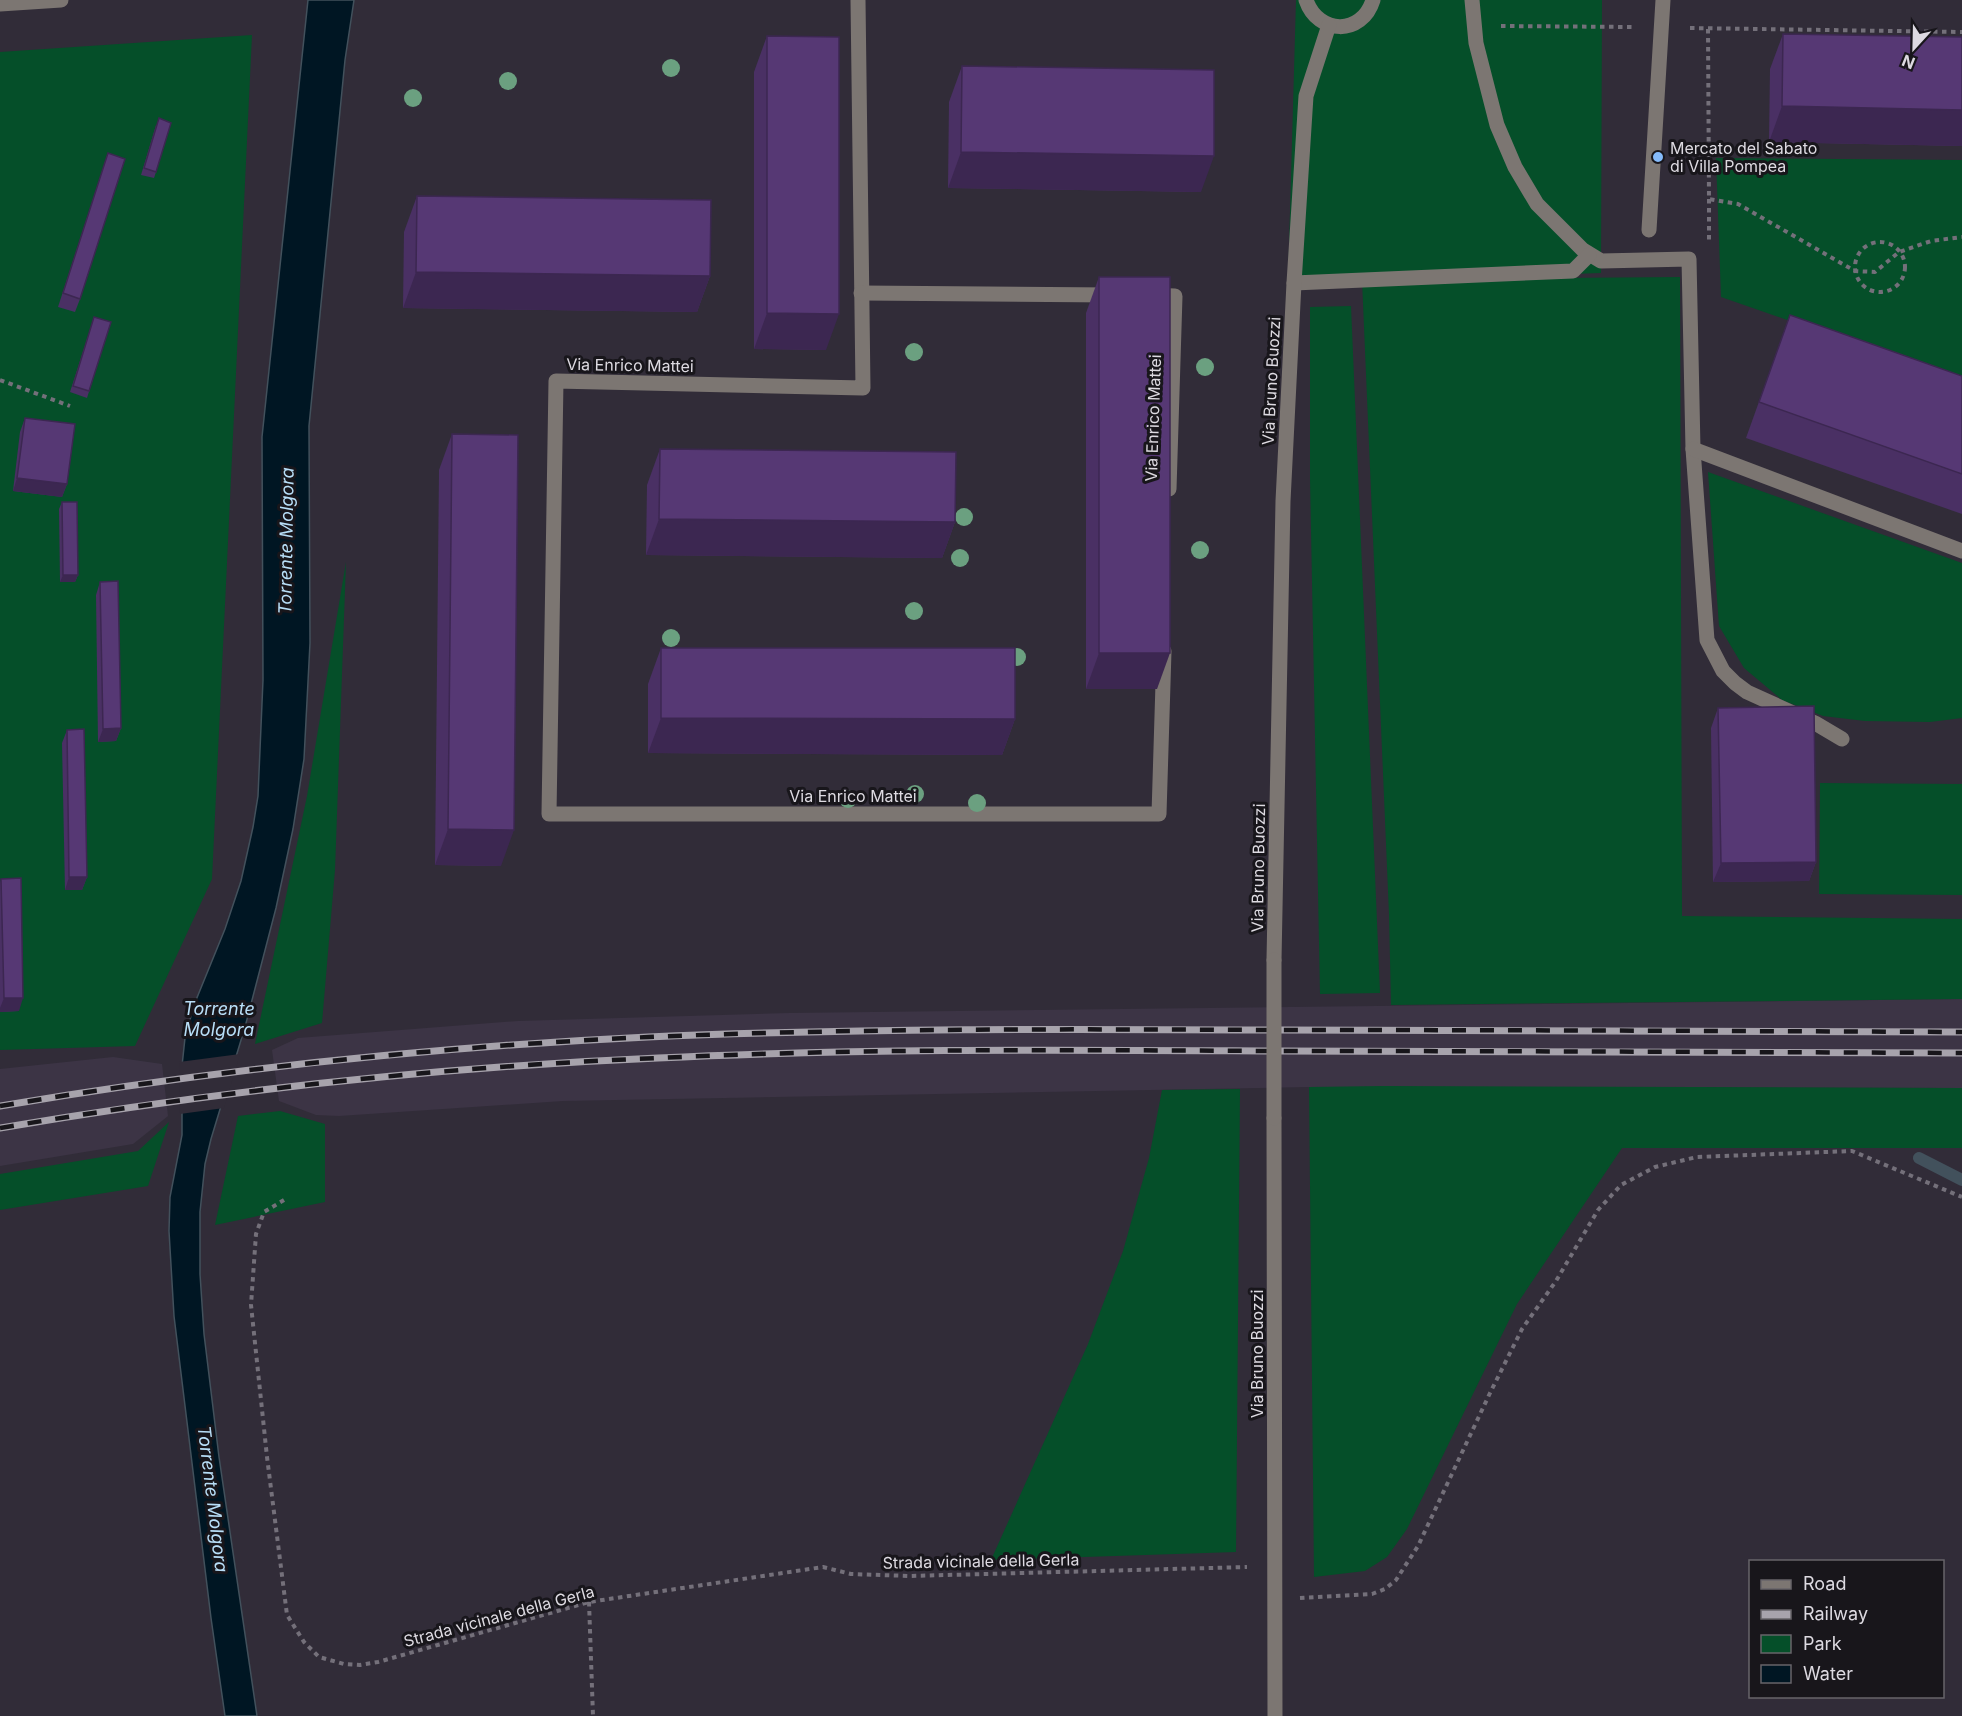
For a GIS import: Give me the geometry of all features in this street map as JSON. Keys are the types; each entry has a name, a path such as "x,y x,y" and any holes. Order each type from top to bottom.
{"street":[{"path":"0,4 61,0"},
{"name":"Via Enrico Mattei","path":"858,0 863,388 556,381 549,814 1159,814 1165,638"},
{"path":"1306,0 1319,20 1340,27 1361,20 1374,0"},
{"path":"1472,0 1480,60 1497,125 1515,167 1551,220 1589,255 1601,261 1689,259 1694,449 1707,640 1723,671 1747,692 1815,723 1842,739"},
{"path":"1649,230 1663,0"},
{"name":"Via Bruno Buozzi","path":"1275,1716 1274,960 1283,501 1306,96 1329,25"},
{"path":"1294,283 1573,271 1589,255"},
{"name":"Via Enrico Mattei","path":"861,292 1175,296 1168,508"},
{"path":"1694,449 1962,551"}],"path":[{"path":"1474,26 1962,32"},
{"path":"1708,28 1709,199 1738,204 1855,271 1875,272 1899,252 1931,241 1962,237"},
{"path":"1876,242 1885,243 1893,246 1899,252 1905,267 1899,284 1882,292 1867,289 1860,283 1855,271 1855,262 1858,255 1868,245 1876,242"},
{"path":"0,380 70,406"},
{"path":"1276,1599 1372,1594 1385,1589 1396,1580 1418,1546 1522,1329 1556,1281 1598,1210 1621,1185 1655,1167 1697,1157 1852,1151 1962,1197"},
{"name":"Strada vicinale della Gerla","path":"284,1200 264,1212 256,1234 251,1305 287,1615 304,1642 319,1657 339,1663 360,1665 378,1662 589,1602 823,1567 851,1574 910,1576 1276,1567"},
{"path":"589,1602 592,1716"}],"shaded area":[{"path":"1962,999 1962,1088 1309,1087 563,1101 339,1116 316,1115 279,1101 272,1050 298,1038 518,1021 790,1013"},
{"path":"113,1057 162,1064 168,1116 133,1144 0,1166 0,1069"}],"green space":[{"path":"1296,0 1602,0 1601,273 1414,279 1680,277 1682,916 1962,919 1962,999 1391,1005 1362,280 1288,283"},
{"path":"252,35 212,879 135,1046 0,1050 0,52"},
{"path":"1716,158 1962,160 1962,381 1721,297"},
{"path":"1351,306 1380,993 1320,994 1310,479 1310,307"},
{"path":"1708,472 1962,563 1962,718 1930,722 1865,721 1823,716 1782,700 1744,668 1719,626"},
{"path":"346,562 335,870 322,1023 255,1044 307,796"},
{"path":"1820,783 1962,784 1962,895 1819,894"},
{"path":"1309,1087 1962,1088 1962,1148 1622,1148 1517,1304 1407,1529 1387,1557 1365,1571 1314,1577"},
{"path":"1240,1089 1236,1552 991,1560 1088,1344 1123,1251 1149,1158 1162,1090"},
{"path":"280,1111 325,1124 325,1202 215,1225 238,1116"},
{"path":"169,1122 148,1186 0,1210 0,1174 138,1151"}],"water":[{"name":"Torrente Molgora","path":"308,0 354,0 345,60 309,426 310,643 304,759 293,829 276,908 245,1027 211,1139 205,1164 200,1212 200,1274 204,1334 219,1457 257,1716 225,1716 174,1316 169,1231 170,1197 182,1135 182,1066 185,1038 194,1005 225,929 241,881 258,796 263,680 262,437"}],"pier":[{"path":"240,1054 224,1108 180,1114 179,1062"}],"building":[{"path":"1783,34 1962,37 1962,110 1782,106"},
{"path":"767,36 839,37 839,314 767,313"},
{"path":"962,66 1214,70 1214,156 961,152"},
{"path":"159,118 171,123 156,172 144,168"},
{"path":"108,153 125,159 80,299 63,293"},
{"path":"417,196 711,200 710,276 416,272"},
{"path":"1099,277 1170,277 1170,653 1099,653"},
{"path":"1790,315 1962,376 1962,474 1759,402"},
{"path":"94,317 111,322 89,391 73,386"},
{"path":"25,418 75,424 67,484 17,478"},
{"path":"452,434 518,435 514,830 448,829"},
{"path":"660,449 956,452 955,522 659,519"},
{"path":"62,502 77,502 78,575 63,575"},
{"path":"118,581 121,728 103,729 100,582"},
{"path":"661,648 1015,648 1015,719 661,718"},
{"path":"1814,706 1816,862 1721,863 1718,708"},
{"path":"84,729 87,877 69,877 67,730"},
{"path":"21,878 23,998 4,998 1,879"}],"waterway":[{"path":"1919,1158 1962,1180"}],"railway":[{"path":"0,1106 161,1081 323,1062 485,1047 648,1037 1043,1029 1962,1032"},
{"path":"0,1128 163,1103 328,1082 575,1062 736,1055 1047,1050 1962,1053"}],"place":[{"name":"Mercato del Sabato di Villa Pompea","path":"1658,157"}]}
